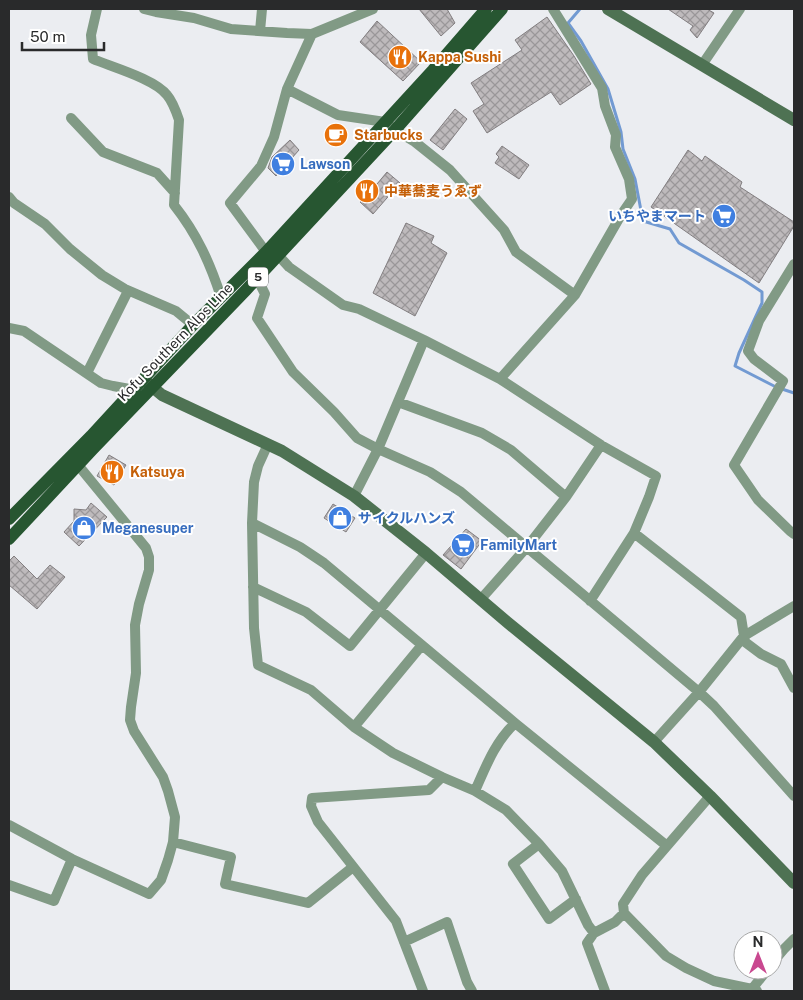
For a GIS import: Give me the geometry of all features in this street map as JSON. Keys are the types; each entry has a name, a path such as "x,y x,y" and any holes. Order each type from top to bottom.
{"main road":[{"name":"Kofu Southern Alps Line","path":"390,126 486,9"},
{"name":"Kofu Southern Alps Line","path":"9,540 78,465 149,383 193,325 221,296 272,254 390,126 502,9"},
{"name":"Kofu Southern Alps Line","path":"9,519 135,390 149,383 257,278 272,254"}],"street":[{"path":"97,9 91,35 93,59 158,86 174,106 179,120 174,205 187,222 212,268 221,296"},
{"path":"144,9 194,18 231,29 312,34 373,9"},
{"path":"260,31 262,9"},
{"path":"500,379 575,295 632,199 630,179 616,147 616,135 602,88 553,9"},
{"path":"608,9 794,120"},
{"path":"702,65 740,9"},
{"path":"312,34 287,89 274,137 261,166 230,203 272,254 343,305 359,310 424,340 500,379 601,445 656,476 634,533 590,601"},
{"path":"287,89 338,115 390,126 415,142 450,170 504,230 516,252 575,295"},
{"path":"71,118 103,152 157,173 175,193"},
{"path":"9,197 14,203 45,224 70,249 102,275 128,291 176,311 193,325"},
{"path":"794,264 759,321 748,351 754,359 783,381 734,465 758,500 794,534"},
{"path":"257,278 265,294 257,318 293,372 334,412 357,438 430,472 461,492 699,692 714,706 794,796"},
{"path":"87,373 128,291"},
{"path":"9,328 24,331 101,383 135,390"},
{"path":"354,496 378,449 424,340"},
{"path":"149,383 162,395 282,451 354,496 426,553 654,742 710,796 794,883"},
{"path":"398,402 482,433 511,450 566,497"},
{"path":"268,444 258,466 254,482 252,523 254,628 258,665 311,690 354,727 393,753 475,791 506,810 562,871 594,933"},
{"path":"481,599 527,547 566,497 601,445"},
{"path":"9,825 72,859 149,894 161,880 173,842 175,816 168,791 163,777 134,730 130,720 136,673 135,625 149,570 149,557 146,548 78,465"},
{"path":"252,523 300,547 324,563 667,846"},
{"path":"634,533 741,618 745,642 761,654 781,664 794,688"},
{"path":"253,587 306,612 350,646 426,553"},
{"path":"654,742 699,692 744,636 794,606"},
{"path":"354,727 422,645"},
{"path":"475,791 496,746 506,732 516,723"},
{"path":"423,991 396,921 318,822 311,806 312,798 429,790 442,777"},
{"path":"710,796 642,875 623,904 624,913 666,956 679,964 714,981 755,990"},
{"path":"173,842 231,857 225,884 308,903 353,867"},
{"path":"539,844 513,864 549,919 576,899"},
{"path":"9,885 54,901 72,859"},
{"path":"605,991 587,943 594,933 615,922 624,913"},
{"path":"404,942 448,922 467,982 472,991"},
{"path":"783,950 794,940"}],"building":[{"path":"419,9 447,9 455,23 441,36"},
{"path":"668,9 707,9 714,13 697,38 690,30 693,26"},
{"path":"547,17 591,84 560,105 551,92 487,133 473,111 484,104 471,83 522,50 515,40"},
{"path":"377,21 421,62 403,81 360,42"},
{"path":"455,109 467,119 443,150 430,140"},
{"path":"290,140 299,150 276,176 268,168 272,157"},
{"path":"502,146 529,165 519,179 495,163 499,157 496,154"},
{"path":"688,150 702,161 705,156 742,182 740,187 794,222 794,226 759,283 651,207"},
{"path":"387,172 400,183 373,214 360,202 371,191 370,188 377,184"},
{"path":"406,223 434,236 431,243 447,253 415,316 373,293"},
{"path":"109,455 126,465 114,485 97,476"},
{"path":"91,503 107,517 79,546 64,532 74,521 74,509 86,510"},
{"path":"333,504 355,518 346,532 324,518"},
{"path":"466,529 482,541 461,569 443,555"},
{"path":"14,556 37,579 50,565 65,577 37,609 9,585 9,561"}],"waterway":[{"path":"580,9 568,23 581,41 608,89 621,132 623,149 635,179 643,221 670,229 679,243 762,292 762,303 735,366 776,387 794,393"}],"place":[{"name":"Kappa Sushi","path":"400,57"},
{"name":"Starbucks","path":"336,135"},
{"name":"Lawson","path":"283,164"},
{"name":"中華蕎麦うゑず","path":"367,191"},
{"name":"いちやまマート","path":"724,216"},
{"name":"Katsuya","path":"112,472"},
{"name":"サイクルハンズ","path":"340,518"},
{"name":"Meganesuper","path":"84,528"},
{"name":"FamilyMart","path":"463,545"}]}
